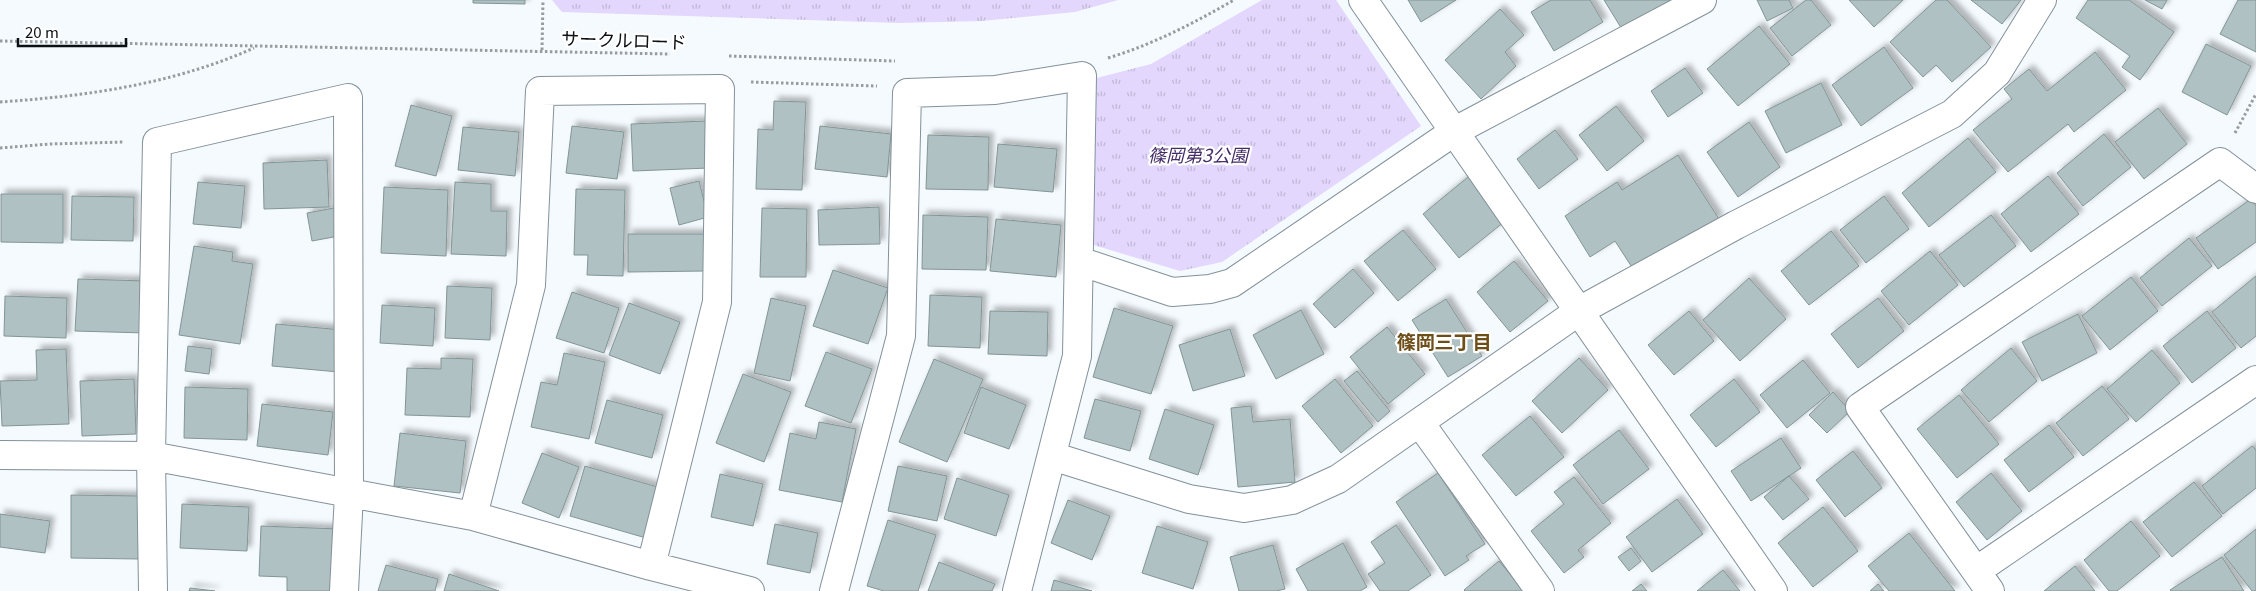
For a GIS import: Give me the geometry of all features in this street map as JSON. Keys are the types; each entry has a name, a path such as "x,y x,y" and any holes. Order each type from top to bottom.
{"street":[{"path":"1363,0 1773,591"},
{"path":"1079,261 1172,292 1210,290 1232,282 1454,131 1702,0"},
{"path":"1052,456 1189,499 1244,508 1292,500 1338,479 1579,311 1736,225 1952,114 1997,73 2042,0"},
{"path":"834,591 901,336 907,93 995,90 1082,76 1077,356 1017,591"},
{"path":"473,516 531,285 540,92 720,89 717,302 650,566"},
{"path":"153,591 151,456 157,142 348,98 349,494 344,591"},
{"path":"2256,189 2220,162 1860,407 1983,581 2256,380"},
{"path":"1420,423 1540,591"},
{"path":"0,455 151,456 473,516 650,566 750,591"}],"path":[{"path":"542,50 543,0"},
{"path":"1105,58 1144,47 1189,26 1234,0"},
{"name":"サークルロード","path":"0,41 672,54"},
{"path":"0,102 61,98 114,91 218,64 257,47"},
{"path":"721,56 900,62"},
{"path":"720,89 733,81 887,86 907,93"},
{"path":"2220,162 2256,94"},
{"path":"0,148 50,144 157,142"}],"green space":[{"path":"552,0 1118,0 1075,12 982,21 899,23 562,12"},
{"name":"篠岡第3公園","path":"1262,0 1336,0 1421,126 1222,262 1180,271 1090,244 1093,79 1151,64"}],"building":[{"path":"473,0 525,0 525,4 473,3"},
{"path":"1408,0 1456,0 1421,22"},
{"path":"1551,0 1590,0 1603,22 1554,51 1531,12"},
{"path":"1604,0 1671,0 1623,31"},
{"path":"1757,0 1789,0 1793,8 1767,21"},
{"path":"1806,0 1811,0 1831,25 1792,56 1770,28"},
{"path":"1849,0 1903,0 1874,27"},
{"path":"1936,0 1947,0 1991,47 1952,82 1936,65 1923,77 1890,42"},
{"path":"1971,0 2021,0 2002,24"},
{"path":"2088,0 2129,0 2174,32 2140,80 2122,67 2130,56 2076,18"},
{"path":"2145,0 2167,0 2162,9"},
{"path":"2238,0 2256,0 2256,52 2220,34"},
{"path":"1500,9 1524,35 1505,52 1516,66 1481,99 1445,60"},
{"path":"1759,26 1790,64 1738,106 1707,69"},
{"path":"2206,44 2251,66 2227,115 2182,92"},
{"path":"1884,47 1913,88 1861,126 1832,85"},
{"path":"2095,52 2126,90 2074,132 2068,124 2008,172 1973,130 2012,99 2004,89 2029,69 2047,91"},
{"path":"1685,68 1703,93 1668,117 1651,91"},
{"path":"1821,83 1842,125 1786,153 1765,111"},
{"path":"774,101 806,102 802,190 756,189 758,129 773,130"},
{"path":"411,105 452,116 436,176 395,166"},
{"path":"1616,106 1644,141 1607,171 1579,135"},
{"path":"2158,108 2187,144 2144,179 2115,142"},
{"path":"707,121 709,168 633,171 631,124"},
{"path":"1749,122 1780,167 1738,197 1707,152"},
{"path":"572,126 624,132 617,179 566,173"},
{"path":"820,126 891,134 887,177 815,169"},
{"path":"463,127 519,132 515,176 458,170"},
{"path":"1555,130 1578,159 1539,189 1517,159"},
{"path":"2104,134 2131,167 2083,206 2057,173"},
{"path":"928,135 989,137 988,190 926,189"},
{"path":"1968,138 1996,172 1929,227 1902,193"},
{"path":"998,144 1057,149 1053,192 994,187"},
{"path":"1678,155 1719,219 1635,272 1615,241 1590,257 1565,216 1617,182 1622,190"},
{"path":"327,160 329,207 264,209 263,163"},
{"path":"2048,176 2079,214 2031,252 2001,214"},
{"path":"1468,177 1504,222 1459,258 1423,214"},
{"path":"699,181 708,217 679,225 670,188"},
{"path":"198,182 245,186 241,228 193,224"},
{"path":"455,182 491,184 491,211 507,211 506,256 451,254"},
{"path":"384,187 448,190 446,256 381,253"},
{"path":"576,189 625,190 623,276 587,275 588,255 574,255"},
{"path":"1,194 63,194 63,243 1,242"},
{"path":"72,196 134,197 133,241 71,240"},
{"path":"1884,196 1909,229 1866,263 1840,230"},
{"path":"2251,199 2256,206 2256,242 2218,269 2196,238"},
{"path":"879,207 880,244 819,245 818,210"},
{"path":"334,208 339,236 312,241 307,213"},
{"path":"762,208 807,209 806,277 760,277"},
{"path":"923,215 988,217 986,270 922,269"},
{"path":"1991,215 2016,246 1964,287 1939,255"},
{"path":"996,219 1061,225 1056,277 990,271"},
{"path":"1403,230 1436,269 1398,301 1364,261"},
{"path":"1831,231 1859,266 1809,305 1781,271"},
{"path":"628,234 705,234 705,271 628,272"},
{"path":"2189,238 2212,266 2162,306 2140,278"},
{"path":"194,246 233,252 232,261 253,264 240,344 179,335"},
{"path":"1930,251 1958,285 1909,325 1881,291"},
{"path":"1514,261 1548,301 1510,332 1477,292"},
{"path":"1353,269 1374,293 1335,328 1313,304"},
{"path":"833,270 888,288 868,344 813,326"},
{"path":"2256,276 2256,336 2241,348 2212,312"},
{"path":"2131,277 2158,311 2110,350 2082,316"},
{"path":"1749,278 1786,319 1740,361 1703,320"},
{"path":"78,279 147,281 146,333 75,331"},
{"path":"447,286 492,288 490,340 445,338"},
{"path":"572,292 619,308 604,353 556,338"},
{"path":"930,295 982,297 980,348 928,346"},
{"path":"5,296 67,298 66,338 4,336"},
{"path":"771,298 806,306 790,381 754,373"},
{"path":"1878,298 1904,331 1858,368 1831,334"},
{"path":"1446,299 1482,356 1448,377 1412,320"},
{"path":"629,303 680,322 660,374 609,355"},
{"path":"382,305 435,308 433,346 380,343"},
{"path":"1114,308 1173,326 1151,394 1093,377"},
{"path":"1301,310 1324,354 1276,379 1253,335"},
{"path":"990,311 1048,312 1047,356 988,354"},
{"path":"1689,311 1714,341 1674,375 1648,345"},
{"path":"2207,311 2236,348 2192,383 2163,346"},
{"path":"2078,314 2097,353 2042,381 2022,342"},
{"path":"276,324 343,330 339,372 272,366"},
{"path":"1387,327 1425,374 1388,404 1350,357"},
{"path":"1230,329 1245,376 1193,391 1179,345"},
{"path":"188,346 212,349 209,374 185,371"},
{"path":"2011,348 2037,381 1989,422 1961,390"},
{"path":"66,349 69,424 2,426 0,381 37,380 36,350"},
{"path":"2152,350 2180,383 2136,422 2107,389"},
{"path":"826,352 872,369 851,423 805,406"},
{"path":"564,353 605,362 589,439 531,427 541,382 557,385"},
{"path":"441,358 473,359 470,417 405,415 407,368 441,369"},
{"path":"1579,358 1608,390 1562,433 1532,401"},
{"path":"934,359 983,379 947,462 899,442"},
{"path":"1803,360 1830,393 1787,428 1760,395"},
{"path":"1357,371 1390,411 1378,422 1344,381"},
{"path":"743,374 791,392 764,462 716,443"},
{"path":"134,379 136,434 82,436 80,381"},
{"path":"1335,379 1373,426 1341,453 1302,406"},
{"path":"1734,379 1760,412 1716,447 1690,415"},
{"path":"2102,386 2129,419 2083,456 2056,423"},
{"path":"185,387 248,389 247,440 184,438"},
{"path":"981,387 1026,405 1009,449 964,433"},
{"path":"1833,392 1850,411 1827,433 1809,415"},
{"path":"1959,395 1999,444 1957,478 1917,429"},
{"path":"1095,399 1141,411 1130,451 1084,438"},
{"path":"607,400 663,415 652,458 595,443"},
{"path":"262,404 333,412 328,455 257,446"},
{"path":"1251,406 1253,422 1290,419 1295,482 1238,487 1231,408"},
{"path":"1165,409 1214,425 1198,475 1149,459"},
{"path":"1530,416 1564,457 1516,496 1482,455"},
{"path":"819,422 856,429 842,502 779,490 790,433 816,439"},
{"path":"2049,425 2074,457 2029,492 2004,460"},
{"path":"1619,430 1649,469 1603,504 1573,465"},
{"path":"400,433 466,441 460,493 394,486"},
{"path":"1781,438 1801,468 1751,501 1731,471"},
{"path":"2252,446 2256,450 2256,488 2223,514 2202,486"},
{"path":"1853,451 1882,488 1845,517 1816,480"},
{"path":"542,453 579,467 559,518 522,503"},
{"path":"585,466 661,488 646,538 570,516"},
{"path":"898,466 947,476 937,521 888,511"},
{"path":"1438,473 1485,544 1466,556 1469,560 1445,576 1396,502"},
{"path":"1991,473 2022,511 1987,540 1956,502"},
{"path":"720,474 763,484 753,526 711,517"},
{"path":"1789,476 1809,499 1783,520 1764,497"},
{"path":"1574,477 1611,523 1578,550 1584,557 1564,573 1531,531 1564,504 1554,492"},
{"path":"957,478 1009,495 996,536 944,519"},
{"path":"2194,482 2222,516 2172,557 2143,522"},
{"path":"71,495 141,496 140,559 71,558"},
{"path":"1677,499 1703,534 1652,572 1626,537"},
{"path":"1068,500 1110,516 1092,560 1051,543"},
{"path":"182,504 249,507 247,551 180,548"},
{"path":"1823,507 1858,551 1813,587 1778,543"},
{"path":"0,514 50,521 45,553 0,547"},
{"path":"888,520 936,535 918,591 884,591 867,586"},
{"path":"2131,521 2160,556 2117,591 2109,591 2084,560"},
{"path":"775,524 818,533 810,573 767,564"},
{"path":"1396,525 1431,575 1408,591 1380,591 1368,574 1385,563 1371,542"},
{"path":"261,526 339,529 336,591 287,591 287,577 259,576"},
{"path":"1157,526 1208,542 1193,589 1142,573"},
{"path":"2256,529 2256,591 2252,591 2224,555"},
{"path":"1909,533 1955,591 1889,591 1868,566"},
{"path":"1343,543 1367,587 1360,591 1308,591 1296,569"},
{"path":"1273,545 1285,589 1276,591 1239,591 1230,557"},
{"path":"1631,548 1641,561 1629,571 1618,557"},
{"path":"2222,557 2244,591 2170,590"},
{"path":"1499,561 1524,591 1464,590"},
{"path":"939,562 995,584 992,591 928,591"},
{"path":"386,565 438,579 435,591 378,591"},
{"path":"2075,566 2095,591 2044,591"},
{"path":"1723,570 1740,591 1697,591"},
{"path":"449,574 499,591 444,591"},
{"path":"1054,580 1092,591 1051,591"},
{"path":"1641,584 1647,591 1632,591"},
{"path":"1878,584 1884,591 1870,591"},
{"path":"190,588 215,591 189,591"}],"district":[{"name":"篠岡三丁目","path":"1444,340"}]}
